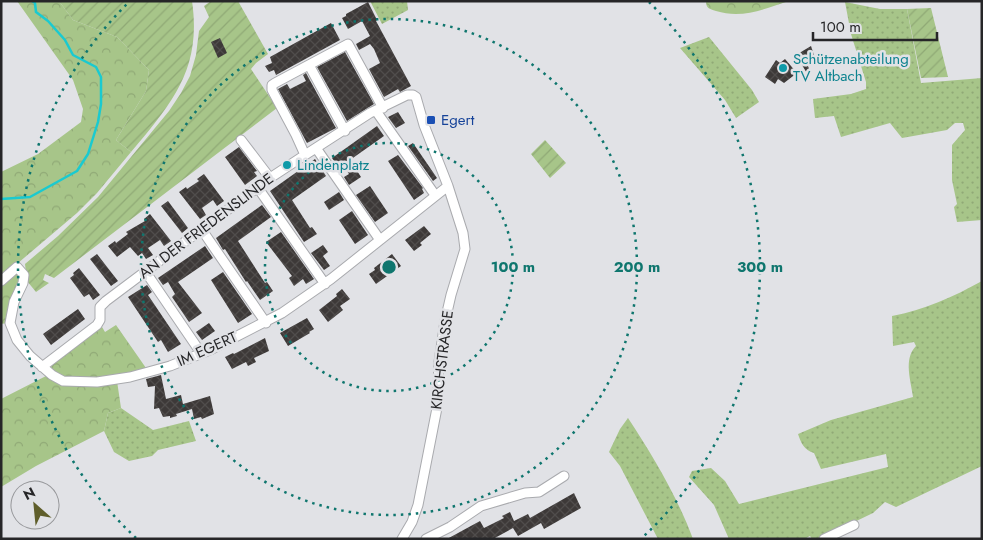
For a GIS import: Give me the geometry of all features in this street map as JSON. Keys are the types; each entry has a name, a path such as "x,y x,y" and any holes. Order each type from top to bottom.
{"street":[{"path":"305,155 272,88 275,83 348,44 379,109 435,195"},
{"path":"309,65 344,131"},
{"name":"AN DER FRIEDENSLINDE","path":"42,367 97,325 102,305 270,178 379,109 409,95 414,94 416,97"},
{"name":"KIRCHSTRASSE","path":"402,539 412,522 418,505 436,415 439,362 444,321 465,252 463,234 448,186 423,121 416,97"},
{"path":"241,140 270,178"},
{"path":"316,148 380,240"},
{"name":"IM EGERT","path":"1,281 16,268 23,274 24,279 14,304 10,324 20,346 52,375 63,381 105,381 151,372 220,346 266,323 298,303 325,284 448,186"},
{"path":"258,188 325,284"},
{"path":"202,230 266,323"},
{"path":"145,271 201,353"},
{"path":"426,539 450,527 481,506 525,493 539,492 564,476"},
{"path":"824,539 854,525"}],"green space":[{"path":"17,1 59,1 73,20 117,37 149,70 146,91 116,140 131,152 97,193 77,213 11,269 21,277 8,323 1,324 1,172 38,154 81,122 83,109 73,80"},
{"path":"59,1 192,1 194,25 192,46 188,66 181,84 171,101 131,152 116,140 146,91 149,70 117,37 73,20"},
{"path":"211,1 238,1 268,54 251,69 277,108 54,278 45,274 43,280 49,283 36,292 27,281 25,264 58,236 98,197 169,111 190,76 196,55 199,31 209,17 204,6"},
{"path":"370,1 407,1 408,10 382,24"},
{"path":"706,1 789,1 762,10 735,14 711,10 707,7"},
{"path":"845,2 880,9 907,9 921,83 982,78 982,220 957,222 954,207 957,204 952,180 952,145 965,130 963,123 955,123 947,130 902,138 890,123 841,137 834,116 815,118 813,99 851,94 866,89 866,82 851,34"},
{"path":"931,8 948,77 921,78 907,9"},
{"path":"709,37 752,90 759,102 736,118 725,100 680,48"},
{"path":"545,140 566,163 550,178 531,154"},
{"path":"982,281 982,466 896,507 885,502 873,513 819,539 812,539 810,536 804,539 729,539 714,505 689,477 692,471 711,468 725,481 739,504 888,467 886,454 821,469 814,453 803,446 798,434 831,420 913,397 909,364 912,351 916,346 914,342 893,346 892,316 938,302"},
{"path":"116,325 146,368 145,371 85,379 63,377 52,371 51,366 54,360 102,327 105,332"},
{"path":"48,375 117,381 121,408 108,413 104,431 10,480 1,487 1,399"},
{"path":"121,408 153,430 189,421 196,441 158,450 152,456 129,461 114,452 104,431 108,413"},
{"path":"628,418 664,477 680,507 693,539 658,539 620,466 609,452 620,429"}],"building":[{"path":"368,2 376,21 411,86 400,92 398,89 384,97 369,69 380,63 374,49 370,44 359,50 356,44 370,36 362,21 348,29 342,18"},
{"path":"331,23 340,40 276,75 274,70 269,72 265,66 272,63 270,57"},
{"path":"220,38 227,53 218,58 211,42"},
{"path":"811,46 814,55 805,58 811,74 808,75 796,55"},
{"path":"345,52 374,104 347,121 317,67"},
{"name":"Schützenabteilung TV Altbach","path":"785,59 797,73 784,83 778,79 775,84 765,77 776,60 780,63"},
{"path":"306,73 336,128 307,143 278,89 287,84 290,89 306,81 303,75"},
{"path":"398,112 405,123 396,128 388,117"},
{"path":"377,126 384,136 350,160 361,177 349,185 344,177 349,174 341,162 337,165 332,158"},
{"path":"413,143 437,178 433,181 408,146"},
{"path":"239,147 257,171 254,172 257,176 245,185 225,157"},
{"path":"398,155 423,188 424,193 414,200 388,161"},
{"path":"315,159 326,176 292,200 310,228 312,227 317,234 304,242 270,191"},
{"path":"204,174 224,201 217,206 213,200 202,208 206,215 200,219 179,192 199,181 197,179"},
{"path":"370,186 388,213 375,222 356,195"},
{"path":"339,192 344,200 329,210 324,202"},
{"path":"168,201 188,228 182,233 161,206"},
{"path":"262,205 271,217 238,241 265,283 267,282 273,291 260,300 216,238"},
{"path":"352,211 368,235 355,244 339,220"},
{"path":"150,214 171,241 164,246 160,240 148,248 153,255 146,259 142,253 138,256 130,247 117,257 108,246 115,241 116,243 128,234 126,232 145,221 144,219"},
{"path":"424,226 431,234 414,251 405,240"},
{"path":"281,232 314,279 306,284 303,279 294,286 289,278 292,276 266,242"},
{"path":"323,245 328,252 323,256 330,266 324,270 311,253"},
{"path":"205,246 213,258 178,282 202,313 189,322 172,297 175,294 168,282 163,285 158,278"},
{"path":"97,254 118,281 111,286 90,259"},
{"path":"392,254 401,266 376,284 369,274"},
{"path":"79,268 100,295 93,300 89,294 84,297 70,278"},
{"path":"223,272 252,314 238,323 211,280"},
{"path":"147,285 152,292 148,295 181,344 168,352 161,340 158,342 128,297"},
{"path":"342,289 350,299 340,306 343,310 328,322 319,310 337,296 336,294"},
{"path":"78,309 85,319 51,345 43,334"},
{"path":"307,318 314,329 288,346 280,333"},
{"path":"209,323 215,331 202,340 196,332"},
{"path":"265,338 269,351 254,358 256,362 248,366 246,362 232,369 225,357"},
{"path":"161,375 166,399 181,395 183,404 210,396 214,414 202,419 201,417 194,419 192,409 170,418 170,416 163,417 159,408 154,409 155,386 148,387 146,379"},
{"path":"574,493 581,508 544,529 541,523 518,536 513,528 493,539 447,539 480,521 484,528 504,518 502,516 510,512 514,521 528,514 530,518"}],"waterway":[{"path":"1,199 30,197 77,171 88,154 98,122 101,104 101,77 96,67 73,55 65,40 48,21 36,12 35,3 32,1"}],"place":[{"name":"Schützenabteilung TV Altbach","path":"783,68"},
{"name":"Egert","path":"431,120"},
{"name":"Lindenplatz","path":"287,165"}]}
